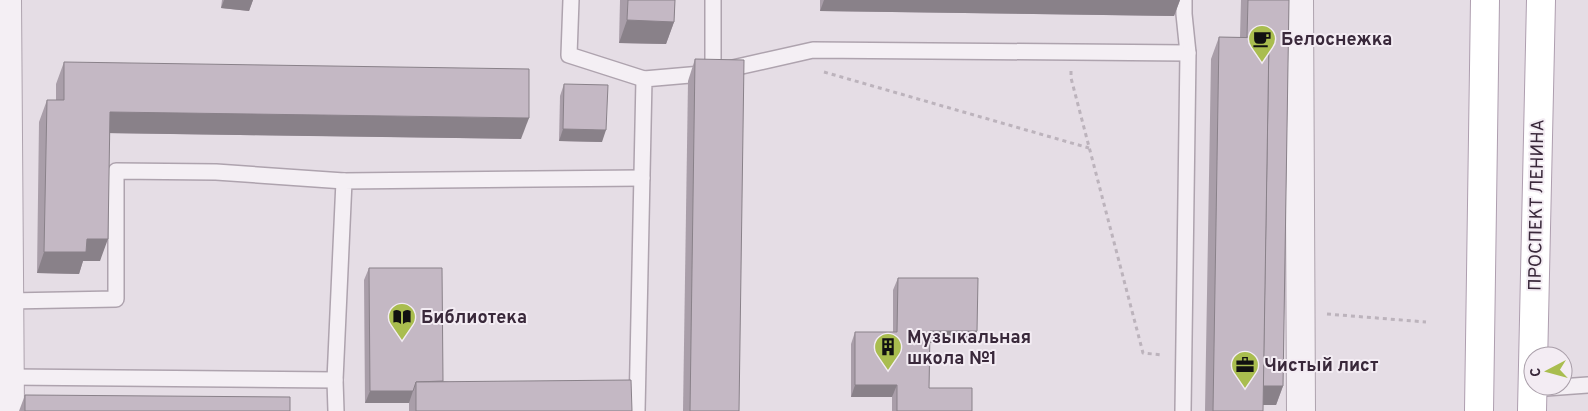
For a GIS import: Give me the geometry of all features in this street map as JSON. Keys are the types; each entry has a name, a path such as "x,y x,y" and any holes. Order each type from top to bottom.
{"main road":[{"path":"1479,411 1485,0"},
{"name":"ПРОСПЕКТ ЛЕНИНА","path":"1532,400 1541,0"}],"street":[{"path":"7,0 10,411"},
{"path":"1299,0 1301,411"}],"lane":[{"path":"571,0 569,55 644,79 713,73 813,50 1188,53"},
{"path":"713,0 713,73"},
{"path":"1183,411 1188,53 1184,0"},
{"path":"637,411 644,79"},
{"path":"9,301 116,298 116,172 216,172 344,181 642,178"},
{"path":"336,411 335,380 344,181"},
{"path":"10,376 335,380"},
{"path":"1532,400 1588,385"}],"path":[{"path":"813,50 822,71 1090,149"},
{"path":"1070,52 1071,78 1143,353 1184,357"},
{"path":"1325,314 1426,322"}],"building":[{"path":"628,0 675,0 674,22 627,20"},
{"path":"1248,0 1289,0 1283,386 1263,386 1269,38 1247,37"},
{"path":"1219,37 1269,38 1263,411 1213,411"},
{"path":"695,59 744,60 739,411 690,411"},
{"path":"64,62 529,69 529,118 110,112 108,239 87,239 86,252 44,252 47,100 64,100"},
{"path":"564,84 608,85 606,130 563,129"},
{"name":"Библиотека","path":"369,268 442,268 443,381 416,382 413,391 370,391"},
{"name":"Музыкальная школа №1","path":"898,278 978,278 977,331 930,331 929,388 972,388 972,411 897,411 897,385 855,385 855,332 897,332"},
{"path":"631,380 632,411 416,411 416,382"},
{"path":"25,395 290,397 290,411 25,411"}],"place":[{"name":"Белоснежка","path":"1262,63"},
{"name":"Библиотека","path":"402,341"},
{"name":"Музыкальная школа №1","path":"888,371"},
{"name":"Чистый лист","path":"1245,389"}]}
